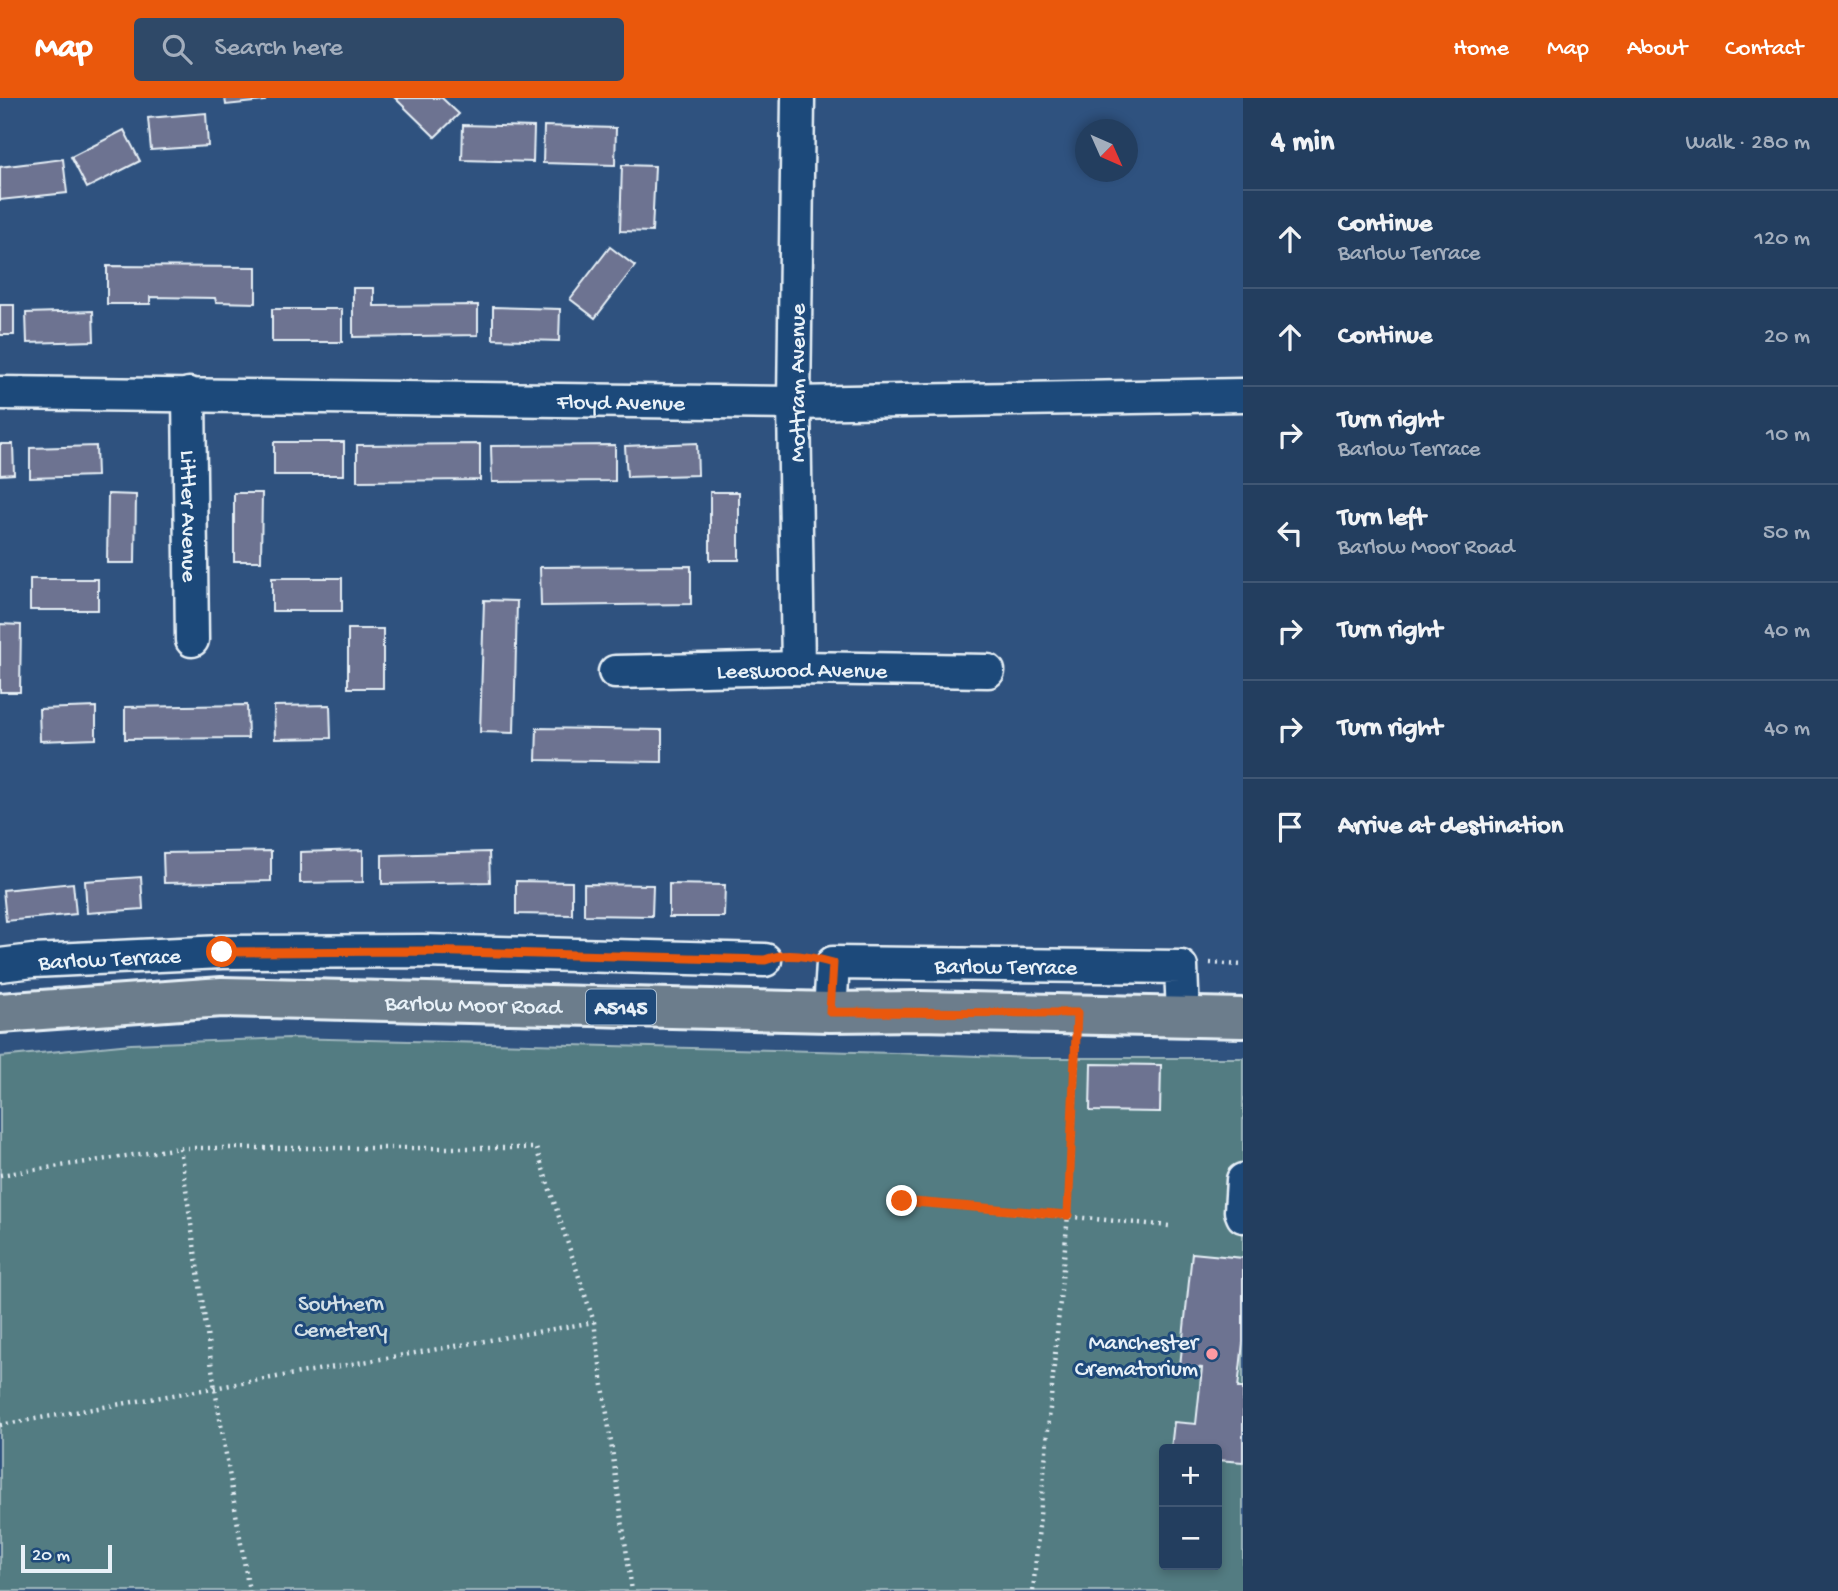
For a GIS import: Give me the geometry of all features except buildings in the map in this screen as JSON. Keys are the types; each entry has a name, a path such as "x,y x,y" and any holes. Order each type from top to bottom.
{"main road":[{"name":"Barlow Moor Road","path":"0,1013 222,997 830,1012 1243,1017"}],"street":[{"name":"Mottram Avenue","path":"798,98 794,403 798,668"},
{"name":"Floyd Avenue","path":"0,393 794,403 1243,395"},
{"name":"Littler Avenue","path":"189,394 192,640"},
{"name":"Leeswood Avenue","path":"615,672 798,668 988,671"},
{"name":"Barlow Terrace","path":"0,965 222,952 422,951 765,960"},
{"name":"Barlow Terrace","path":"830,1012 833,963 1181,967 1183,1015"},
{"path":"1243,1181 1243,1216"}],"path":[{"path":"1033,1591 1068,1215 1077,1013"},
{"path":"0,1175 180,1148 536,1148 594,1322 632,1591"},
{"path":"180,1148 248,1591"},
{"path":"902,1201 1170,1226"},
{"path":"0,1426 594,1322"}],"green space":[{"name":"Southern Cemetery","path":"289,1038 1030,1058 1243,1058 1243,1591 0,1591 0,1057 131,1044"}],"place":[{"name":"Manchester Crematorium","path":"1212,1354"}],"route":[{"path":"222,952 422,951 765,960 777,955 811,957 833,963 830,1012 1077,1013 1068,1215 902,1201"}]}
